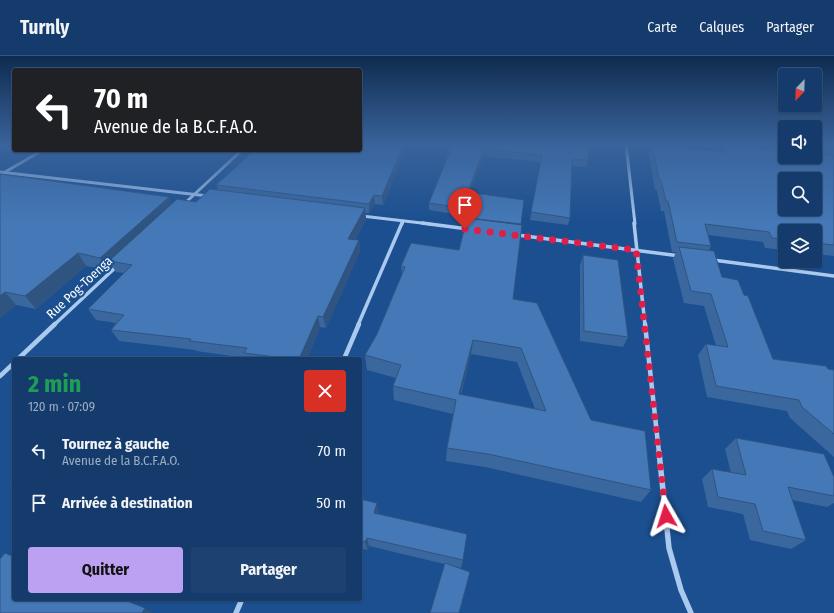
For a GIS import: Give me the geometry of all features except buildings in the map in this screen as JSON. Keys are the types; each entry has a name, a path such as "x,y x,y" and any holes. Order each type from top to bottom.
{"street":[{"path":"5,173 10,170"},
{"path":"183,205 220,170"},
{"path":"628,170 669,548 681,590 690,613"},
{"path":"0,172 210,196"},
{"path":"356,215 473,230"},
{"path":"345,357 403,221"},
{"path":"512,235 684,256"},
{"path":"707,259 834,276"},
{"name":"Rue Pog-Toenga","path":"20,357 120,263"},
{"path":"0,376 12,365"},
{"path":"236,613 241,601"}],"route":[{"path":"465,229 636,250 666,516"}]}
